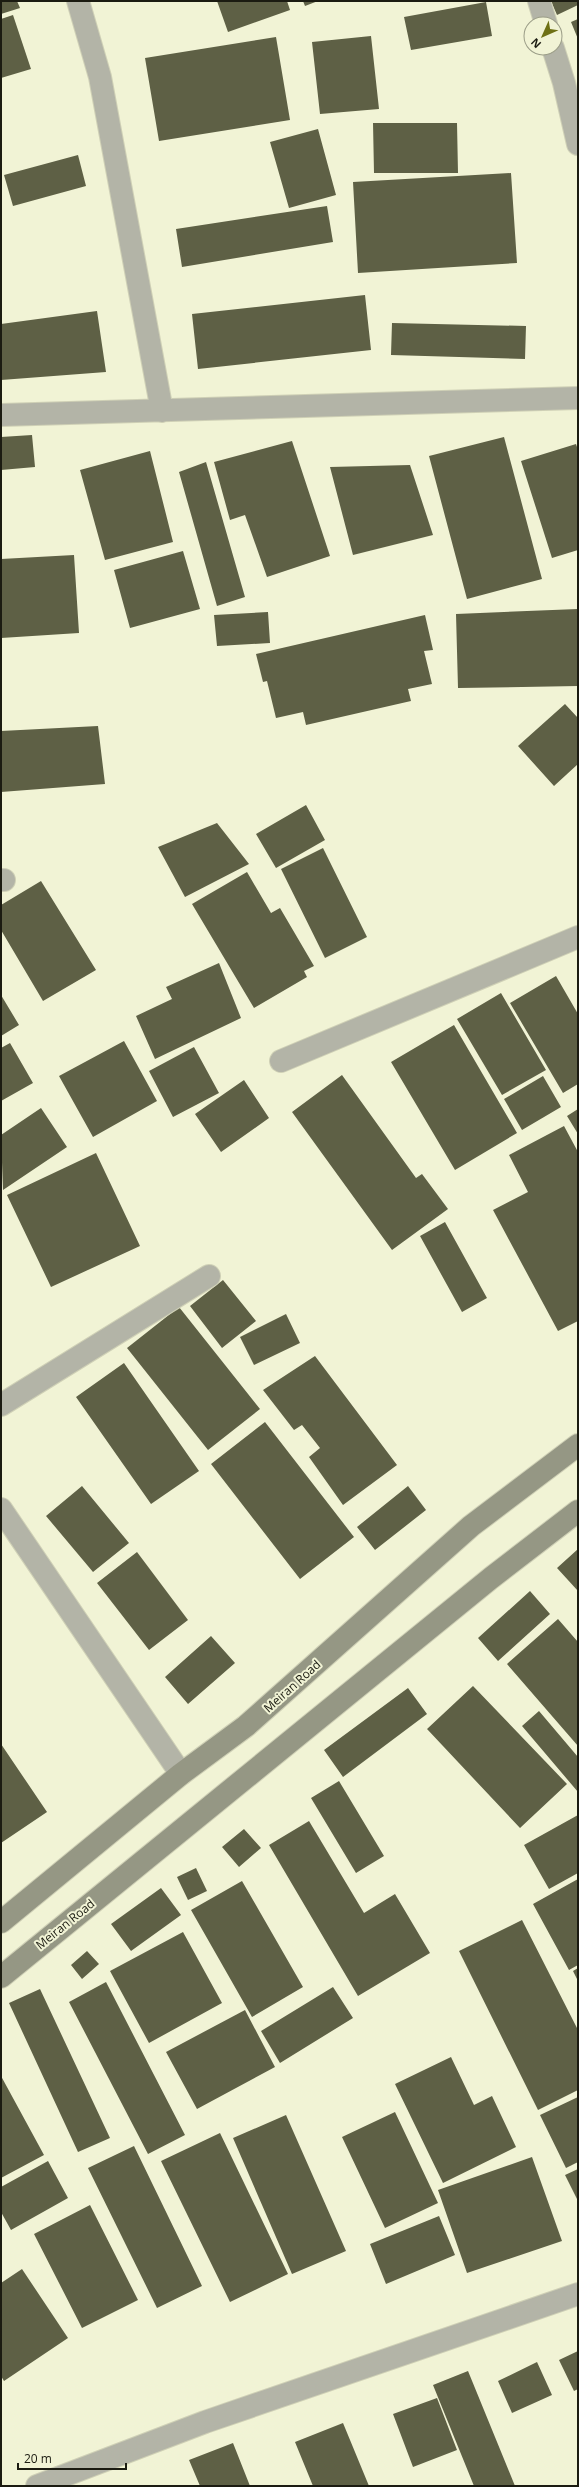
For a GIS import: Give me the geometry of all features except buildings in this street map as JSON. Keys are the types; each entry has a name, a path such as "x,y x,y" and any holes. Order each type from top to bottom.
{"main road":[{"name":"Meiran Road","path":"1,1922 181,1774 246,1726 471,1526 578,1444"},
{"name":"Meiran Road","path":"1,1977 478,1588 578,1511"}],"street":[{"path":"78,1 100,77 162,411"},
{"path":"539,1 544,16"},
{"path":"558,56 571,80 578,144"},
{"path":"1,415 578,398"},
{"path":"281,1061 578,937"},
{"path":"1,1405 209,1276"},
{"path":"1,1509 181,1774"},
{"path":"37,2486 205,2422 578,2294"}]}
